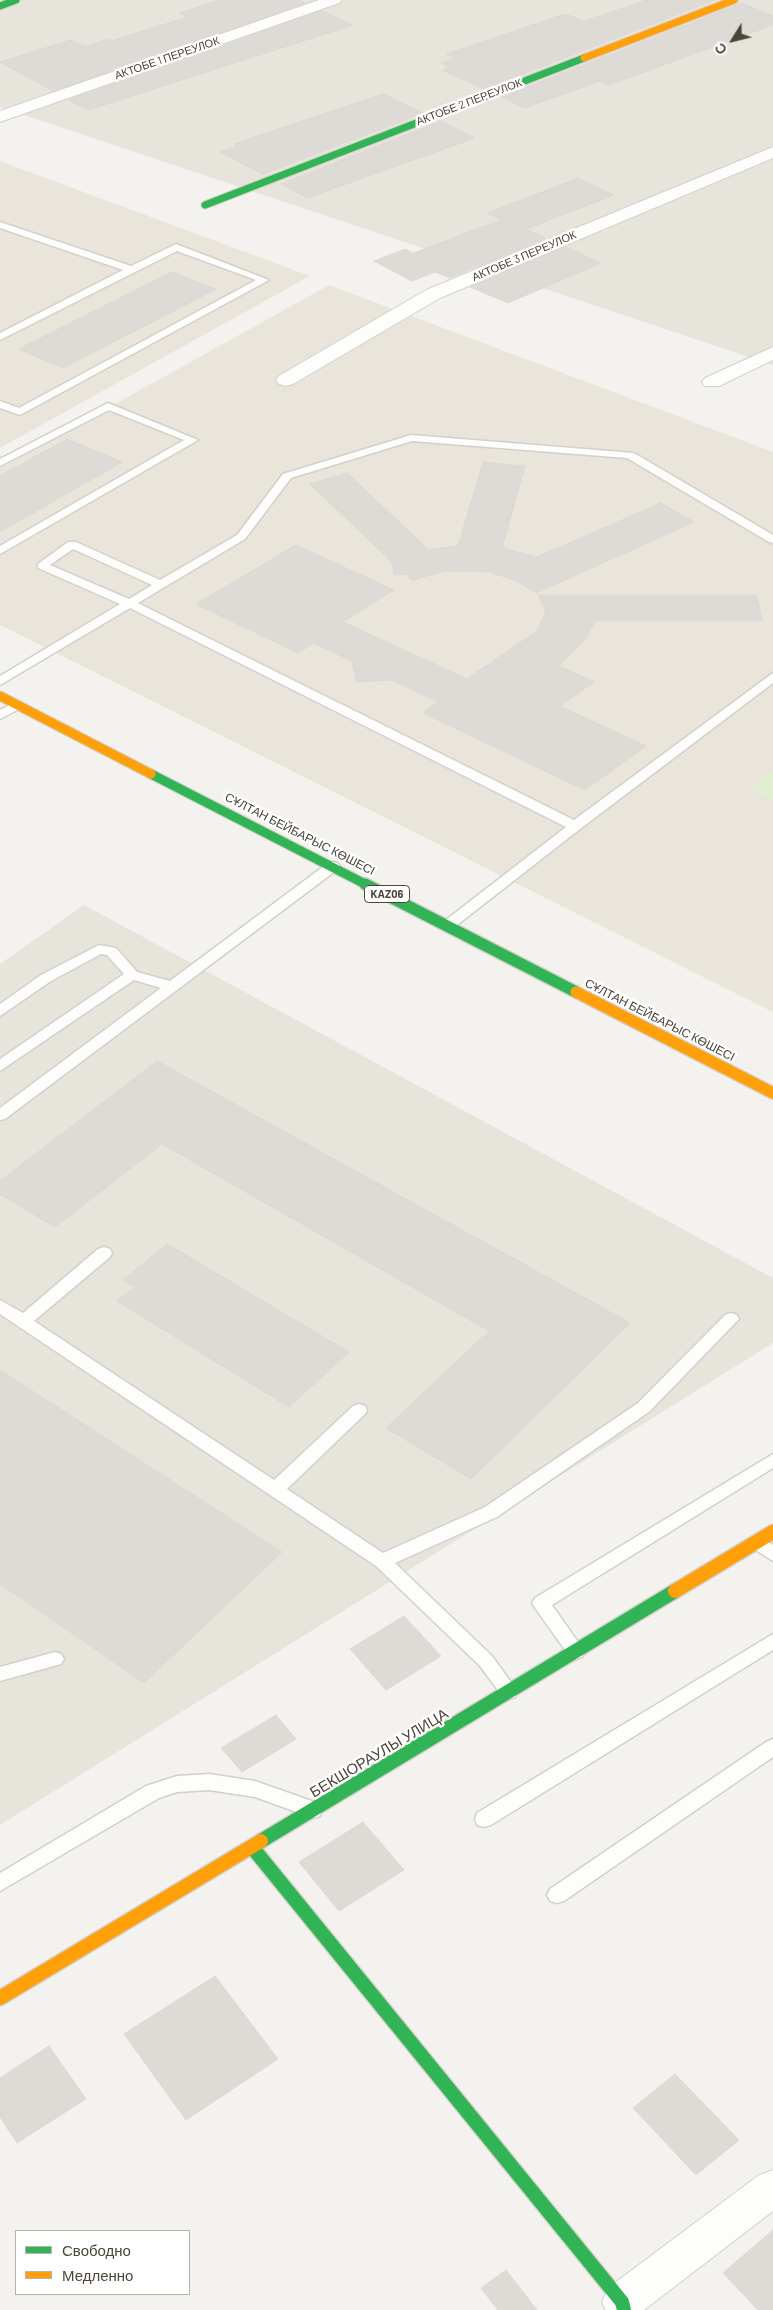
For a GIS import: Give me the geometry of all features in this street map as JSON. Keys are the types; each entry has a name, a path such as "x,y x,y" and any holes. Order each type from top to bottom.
{"street":[{"path":"0,6 16,0"},
{"name":"АКТОБЕ 1 ПЕРЕУЛОК","path":"0,117 334,0"},
{"name":"АКТОБЕ 2 ПЕРЕУЛОК","path":"204,205 734,0"},
{"name":"АКТОБЕ 3 ПЕРЕУЛОК","path":"286,380 433,294 773,152"},
{"path":"712,382 773,353"},
{"name":"СҰЛТАН БЕЙБАРЫС КӨШЕСІ","path":"0,696 773,1093"},
{"name":"БЕКШОРАУЛЫ УЛИЦА","path":"0,1998 773,1532"},
{"path":"252,1847 623,2306 773,2188"}],"lane":[{"path":"0,225 130,269"},
{"path":"0,337 176,247 264,280 20,412 0,404"},
{"path":"0,463 108,406 193,440 0,551"},
{"path":"0,681 241,537 288,476 411,438 630,456 773,540"},
{"path":"162,585 72,544 42,566 130,604 576,826"},
{"path":"447,926 773,677"},
{"path":"0,715 17,705"},
{"path":"0,1115 334,866"},
{"path":"0,1011 46,978 99,949 111,951 132,975 172,986"},
{"path":"0,1066 132,975"},
{"path":"23,1322 104,1253"},
{"path":"0,1306 382,1561 486,1661 509,1692"},
{"path":"382,1561 491,1512 644,1407 731,1319"},
{"path":"275,1490 360,1410"},
{"path":"576,1652 541,1603 773,1460"},
{"path":"757,1542 773,1554"},
{"path":"484,1819 773,1641"},
{"path":"0,1674 55,1659"},
{"path":"557,1895 773,1747"},
{"path":"0,1883 154,1792 177,1784 209,1782 255,1790 314,1810"}],"shaded area":[{"path":"0,0 773,0 773,365 0,107"},
{"path":"0,161 310,276 0,448"},
{"path":"329,285 773,452 773,1012 0,625 0,468"},
{"path":"84,905 773,1278 773,1343 0,1825 0,964"}],"green space":[{"path":"773,771 773,800 749,789"}],"building":[{"path":"219,0 299,0 305,3 53,91 0,62 71,40 85,47 108,39 111,41 188,17 180,13"},
{"path":"647,0 715,0 484,89 442,70 450,67 441,63 455,58 446,54 565,14 584,21"},
{"path":"742,3 773,16 773,25 609,85 600,81 525,108 502,97"},
{"path":"322,11 353,25 88,110 69,100"},
{"path":"383,94 423,113 263,174 220,152 238,146 234,144"},
{"path":"441,121 475,138 307,198 281,184"},
{"path":"578,178 614,195 526,229 546,238 450,278 435,272 412,281 374,261 405,249 413,253 501,220 488,213"},
{"path":"566,247 601,263 508,303 470,287"},
{"path":"172,272 216,289 63,368 19,349"},
{"path":"67,439 122,462 0,532 0,476"},
{"path":"483,462 525,466 502,548 537,557 661,503 694,522 536,593 515,580 489,572 445,571 412,580 405,574 394,575 392,562 310,484 347,473 429,550 458,546"},
{"path":"296,545 394,590 343,622 467,679 537,631 546,611 538,595 757,595 762,621 595,621 586,638 559,666 594,682 560,706 646,746 585,790 423,713 438,702 392,680 356,682 352,661 314,643 298,653 196,604"},
{"path":"157,1061 630,1323 471,1479 386,1428 489,1331 162,1144 55,1227 0,1194 0,1181"},
{"path":"167,1244 349,1352 289,1407 117,1301 135,1287 123,1280"},
{"path":"0,1370 282,1552 144,1683 0,1584"},
{"path":"404,1616 441,1656 386,1690 350,1649"},
{"path":"276,1715 296,1739 242,1772 221,1748"},
{"path":"363,1822 404,1870 339,1911 299,1862"},
{"path":"215,1976 278,2059 186,2120 124,2034"},
{"path":"49,2046 86,2099 17,2143 0,2117 0,2078"},
{"path":"675,2074 739,2140 696,2175 633,2108"},
{"path":"773,2230 773,2310 758,2310 723,2273"},
{"path":"506,2270 537,2310 498,2310 481,2288"}],"traffic: fast":[{"path":"0,6 16,0"},
{"path":"205,205 584,58"},
{"path":"151,774 576,992"},
{"path":"261,1841 675,1591"},
{"path":"252,1847 622,2302 624,2310"}],"traffic: slow":[{"path":"584,58 734,0"},
{"path":"0,696 151,774"},
{"path":"576,992 773,1093"},
{"path":"675,1591 773,1532"},
{"path":"0,1998 261,1841"}]}
